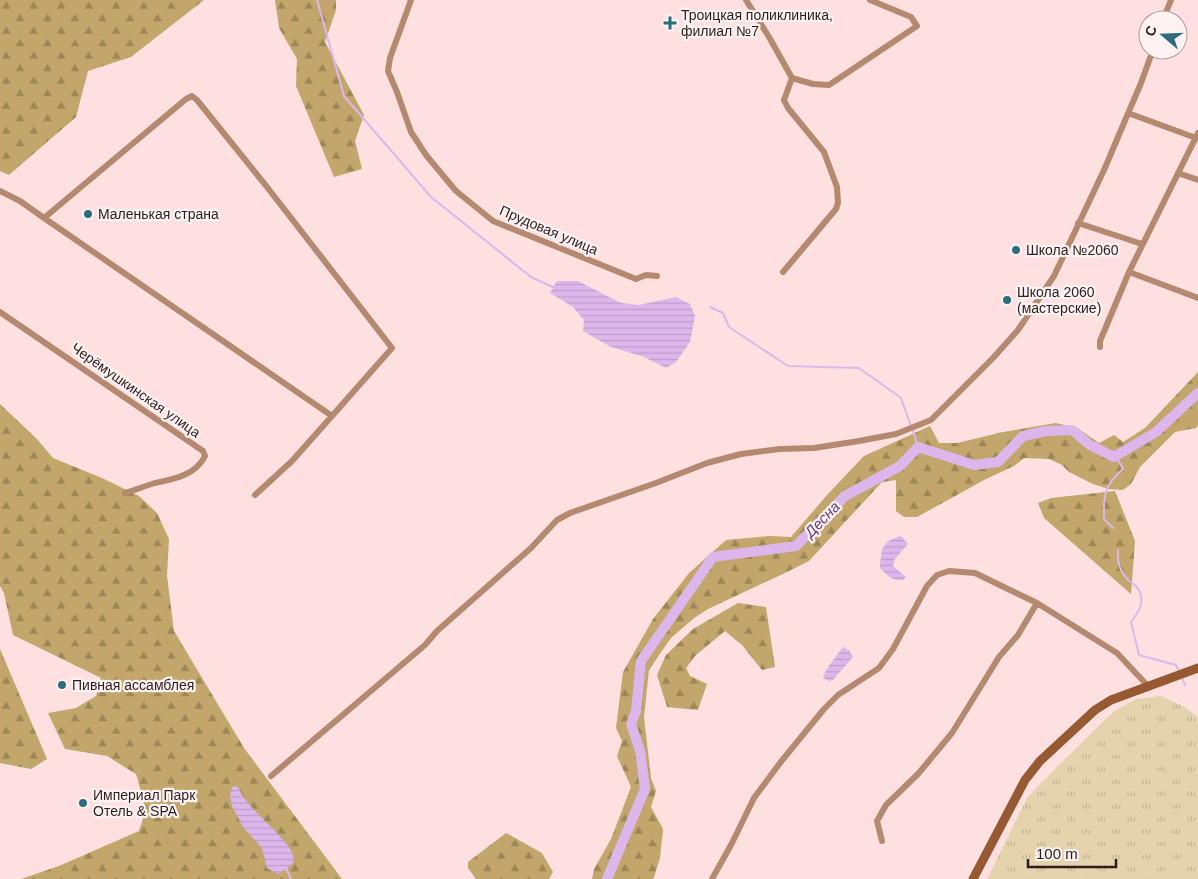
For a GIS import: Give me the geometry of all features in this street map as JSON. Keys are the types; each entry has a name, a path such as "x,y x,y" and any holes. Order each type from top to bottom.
{"street":[{"name":"Прудовая улица","path":"411,0 390,58 388,71 411,132 426,155 456,191 493,221 636,279 646,275 657,276"},
{"path":"746,0 792,78 813,84 828,85 917,26 911,17 870,0"},
{"path":"271,776 425,645 437,631 531,548 556,520 570,513 707,463 741,454 780,449 814,448 896,434 931,420 1018,330 1054,276 1104,170 1149,60"},
{"path":"783,272 836,209 838,202 837,187 824,152 788,108 784,100 792,78"},
{"path":"44,218 186,99 192,96 267,188 392,348 292,461 255,495"},
{"path":"1100,347 1100,341 1129,272 1197,136 1128,113"},
{"path":"1178,172 1198,180"},
{"path":"0,191 44,218 332,416"},
{"path":"1078,223 1142,244"},
{"path":"1129,272 1198,298"},
{"name":"Черёмушкинская улица","path":"0,312 203,452 205,456 194,470 170,481 156,483 125,493"},
{"path":"712,879 754,798 824,709 838,695 879,668 893,649 927,586 937,575 949,570 975,573 1037,603 1117,653 1147,685"},
{"path":"882,842 877,821 886,806 918,774 952,733 999,657 1018,634 1037,603"},
{"path":"973,879 1025,780 1040,760 1095,710 1111,700 1147,685 1195,669"}],"green space":[{"path":"0,0 204,0 131,57 88,71 76,117 9,175 0,171"},
{"path":"275,0 336,0 336,10 325,42 364,115 355,141 362,169 334,177 296,86 297,59 279,28"},
{"path":"1198,372 1198,425 1196,428 1175,432 1140,467 1131,484 1123,490 1109,489 1093,484 1049,459 1024,458 1014,466 986,479 917,517 904,517 896,511 896,480 882,482 809,561 708,609 694,618 671,638 649,670 644,717 651,778 656,791 651,807 663,829 660,858 654,877 653,879 592,879 594,869 611,839 631,787 617,756 622,741 616,728 623,672 653,619 689,573 726,540 769,536 791,537 864,456 930,426 939,443 957,443 1003,432 1056,423 1077,428 1099,443 1114,435 1123,442 1145,428"},
{"path":"0,404 37,439 53,458 102,478 139,496 157,513 169,539 167,576 174,631 244,748 342,879 21,879 59,866 139,831 146,809 136,774 107,756 65,749 48,713 76,708 96,696 101,678 13,635 4,593 0,586"},
{"path":"1115,491 1135,541 1131,594 1044,518 1038,503 1051,498"},
{"path":"738,603 766,607 775,667 762,670 742,645 725,631 696,655 686,668 690,676 707,684 698,710 667,707 657,675 666,655 693,629"},
{"path":"0,649 47,759 31,769 0,763"},
{"path":"1161,696 1183,706 1198,717 1198,879 987,879 1027,798 1039,785 1114,711 1136,699"},
{"path":"506,833 542,853 553,872 549,879 476,879 468,868 468,862"}],"shaded area":[{"path":"557,281 578,281 621,303 639,305 676,297 690,304 695,316 690,342 676,362 666,368 644,357 611,347 583,331 584,320 573,307 550,293"},
{"path":"901,536 908,544 895,559 893,566 906,577 903,580 896,580 880,568 881,556 886,543"},
{"path":"843,647 849,650 853,657 833,680 829,681 823,678 826,670"},
{"path":"236,786 243,797 288,846 293,855 292,864 278,874 267,868 262,848 243,827 232,806 230,795 232,787"}],"waterway":[{"path":"317,0 344,96 431,197 531,277 555,288"},
{"path":"710,307 723,313 729,327 788,366 859,368 901,398 911,426"},
{"name":"Десна","path":"607,879 645,789 640,751 631,724 636,711 641,661 713,557 796,546 845,496 900,466 918,447 974,465 998,462 1023,436 1046,431 1072,430 1090,445 1114,457 1156,432 1198,393"},
{"path":"913,431 918,447"},
{"path":"1113,528 1104,519 1104,503 1109,485 1123,469 1116,456"},
{"path":"1118,550 1122,572 1138,588 1141,594 1140,607 1131,622 1139,655 1176,665 1179,671"},
{"path":"1182,678 1185,685"},
{"path":"286,868 291,879"}],"place":[{"name":"Троицкая поликлиника, филиал №7","path":"670,23"},
{"name":"Маленькая страна","path":"88,214"},
{"name":"Школа №2060","path":"1016,250"},
{"name":"Школа 2060 (мастерские)","path":"1007,300"},
{"name":"Пивная ассамблея","path":"62,685"},
{"name":"Империал Парк Отель & SPA","path":"83,803"}]}
